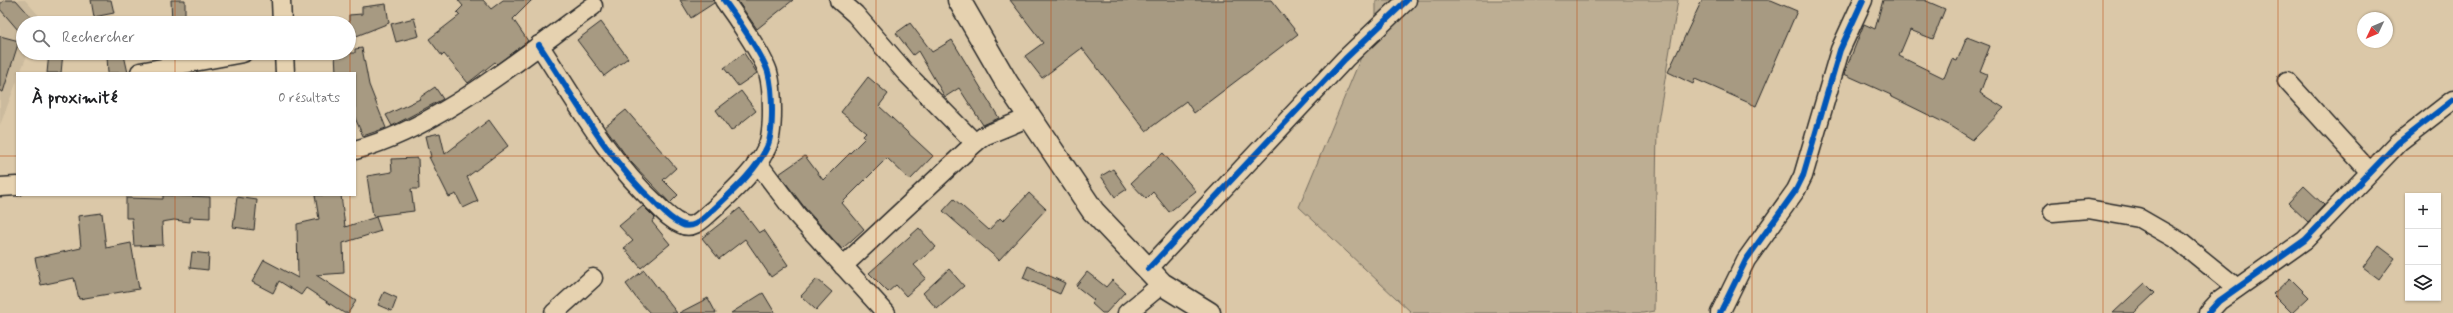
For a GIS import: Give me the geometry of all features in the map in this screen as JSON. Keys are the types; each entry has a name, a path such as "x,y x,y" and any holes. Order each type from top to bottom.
{"main road":[{"path":"959,0 1007,83 1093,210 1155,277 1209,313"}],"street":[{"path":"281,0 282,16"},
{"path":"539,45 615,160 642,192 681,225 689,226 697,223 732,192 757,162 767,147 772,134 772,115 768,72 724,0"},
{"path":"839,0 856,14 906,73 976,143"},
{"path":"1127,313 1155,277 1345,59 1407,0"},
{"path":"1720,313 1746,260 1796,190 1804,176 1840,50 1863,0"},
{"path":"356,150 378,144 406,132 490,80 593,6"},
{"path":"140,72 205,60"},
{"path":"284,60 285,72"},
{"path":"2287,81 2370,172"},
{"path":"2208,313 2219,301 2305,240 2399,142 2453,100"},
{"path":"843,266 984,136 1030,117"},
{"path":"757,162 797,215 886,313"},
{"path":"0,187 16,186"},
{"path":"2053,212 2088,209 2139,218 2179,241 2237,288"},
{"path":"554,313 593,278"}],"shaded area":[{"path":"0,0 25,0 39,16 16,16 16,60 25,60 20,72 16,72 16,84 0,125"},
{"path":"1376,0 1678,0 1657,128 1654,311 1643,313 1412,313 1299,207 1376,21"}],"building":[{"path":"5,0 16,0 30,16 16,16 16,28 0,9 0,4"},
{"path":"91,0 111,0 114,13 94,16"},
{"path":"171,0 185,0 185,16 172,16"},
{"path":"458,0 483,0 491,9 503,0 532,0 513,19 528,41 497,64 495,62 468,83 444,54 442,56 429,39 460,15 457,12 463,6"},
{"path":"680,0 714,0 714,3 691,18"},
{"path":"737,0 793,0 757,29"},
{"path":"1010,0 1271,0 1298,34 1194,113 1186,101 1146,131 1082,48 1042,78 1025,56 1043,43"},
{"path":"1702,0 1771,0 1797,11 1756,106 1695,79 1693,84 1668,72"},
{"path":"1883,0 1924,0 1945,9 1933,39 1910,30 1899,56 1944,78 1952,59 1957,61 1967,37 1990,46 1980,71 1987,74 1980,93 2004,108 1973,140 1951,126 1890,96 1891,95 1844,74 1864,24 1875,29"},
{"path":"386,4 389,23 356,36 356,16 349,15 362,14 362,7"},
{"path":"414,18 419,36 396,42 391,24"},
{"path":"601,22 628,58 604,76 577,40"},
{"path":"910,23 932,52 952,40 999,118 983,125 959,88 945,97 918,51 913,55 896,33"},
{"path":"0,36 16,40 16,51 3,92 0,91"},
{"path":"362,48 369,85 386,128 363,136 356,120 356,72 336,72 335,60 356,60 356,49"},
{"path":"744,53 757,73 738,86 724,68"},
{"path":"48,60 62,60 61,72 47,72"},
{"path":"107,60 125,60 128,72 108,72"},
{"path":"868,77 888,94 879,106 933,156 910,180 887,158 842,203 864,229 842,249 805,208 779,174 805,156 823,180 865,138 863,135 866,132 841,112"},
{"path":"435,87 443,99 392,126 386,115 420,99 419,98"},
{"path":"741,91 756,111 731,131 716,110"},
{"path":"626,110 676,168 663,180 678,195 670,203 630,161 605,127"},
{"path":"489,120 508,146 467,177 478,201 463,208 456,194 449,197 429,157 431,157 426,136 440,133 445,154"},
{"path":"1163,153 1196,191 1169,212 1153,192 1146,199 1131,183"},
{"path":"418,158 419,189 411,189 414,211 373,216 367,176 392,172 391,159"},
{"path":"1113,169 1127,189 1115,197 1101,176"},
{"path":"2304,186 2324,205 2308,222 2288,203"},
{"path":"1029,193 1046,209 999,260 943,211 954,199 989,230 1000,218 1003,221"},
{"path":"163,196 210,197 210,218 190,217 190,222 174,220 162,222 163,245 134,246 132,218 126,218 126,198 163,199"},
{"path":"315,196 341,196 345,227 376,217 381,231 343,243 344,273 316,275 356,301 348,313 344,313 306,288 301,295 279,281 273,293 252,282 264,260 298,278 297,224 319,219"},
{"path":"237,197 257,200 254,230 233,227"},
{"path":"643,206 655,218 652,222 670,244 641,268 624,248 633,241 619,226"},
{"path":"740,208 759,233 764,230 788,265 771,277 745,239 719,259 702,238"},
{"path":"102,213 106,248 131,243 139,289 79,299 74,278 41,285 35,258 81,248 78,216"},
{"path":"919,228 936,247 914,265 926,278 906,296 896,285 888,292 869,273"},
{"path":"2379,246 2395,258 2379,280 2363,268"},
{"path":"192,252 209,254 208,270 190,268"},
{"path":"1028,266 1065,283 1060,294 1023,278"},
{"path":"949,269 964,286 937,309 923,293"},
{"path":"644,270 677,313 650,313 637,299 626,284"},
{"path":"1087,272 1106,287 1112,280 1125,292 1106,313 1102,313 1091,303 1094,300 1076,286"},
{"path":"2290,278 2309,297 2292,313 2273,294"},
{"path":"817,279 832,292 816,310 801,296"},
{"path":"2145,283 2155,293 2134,313 2113,313"},
{"path":"384,292 397,298 392,311 378,305"},
{"path":"763,293 775,313 731,313"},
{"path":"708,298 716,313 679,313"}],"cycle path":[{"path":"539,45 592,128 622,167 638,186 667,215 681,224 690,226 699,222 714,209 736,188 757,164 767,147 771,131 772,99 768,72 755,46 724,0"},
{"path":"1148,269 1345,59 1407,0"},
{"path":"1720,313 1746,260 1796,190 1803,176 1840,50 1863,0"},
{"path":"2208,313 2219,301 2305,240 2399,142 2453,100"}]}
